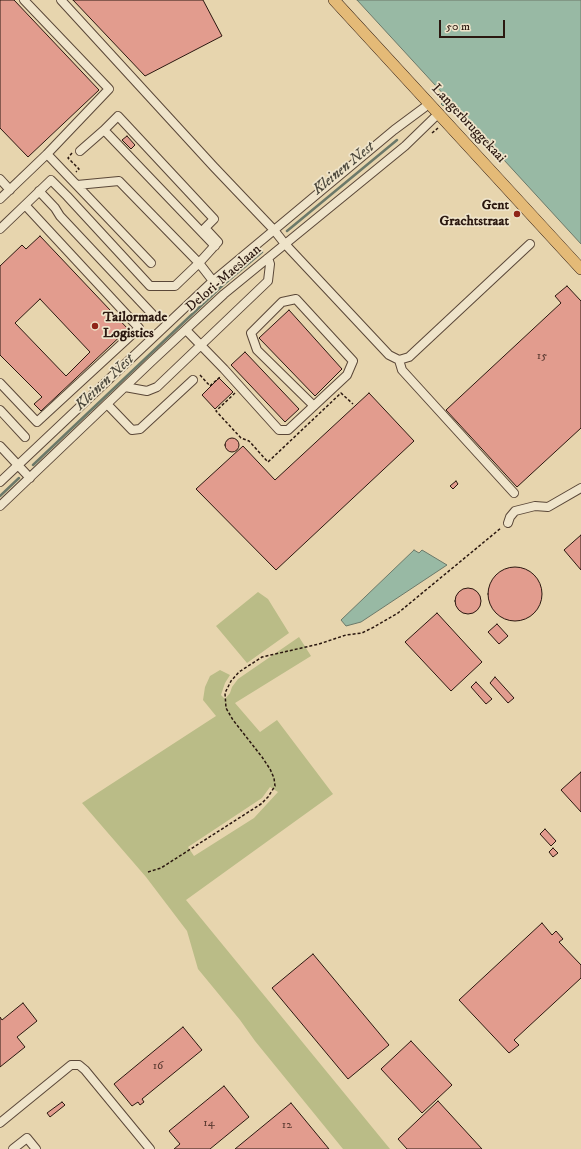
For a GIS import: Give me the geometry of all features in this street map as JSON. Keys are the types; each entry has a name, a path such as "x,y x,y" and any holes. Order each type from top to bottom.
{"main road":[{"name":"Langerbruggekaai","path":"334,0 581,269"}],"street":[{"path":"0,199 47,154 109,89 24,0"},
{"path":"61,0 389,356 398,360 409,357 530,244"},
{"name":"Delori-Maeslaan","path":"0,482 213,280 394,130 429,104"},
{"path":"0,229 51,180 150,286 174,286 196,261 218,242 205,228 214,219 118,116 104,130 77,152"},
{"name":"Delori-Maeslaan","path":"0,506 224,294 442,118"},
{"path":"104,130 215,246"},
{"path":"47,154 151,263"},
{"path":"0,179 10,190"},
{"path":"77,185 119,181 213,280"},
{"path":"39,191 55,208 60,216 155,317"},
{"path":"0,383 37,422 139,328 25,205"},
{"path":"125,387 147,390 157,387 268,281 270,264 268,258"},
{"path":"186,330 224,369 279,430 288,430 314,406 347,375 353,361 296,299 282,302 251,333 257,350 314,406"},
{"path":"398,360 402,370 514,493"},
{"path":"107,404 132,430 140,430 193,380"},
{"path":"0,410 26,437"},
{"path":"0,446 30,478"},
{"path":"508,523 510,517 516,511 535,506 548,506 581,488"},
{"path":"0,1123 71,1065 80,1065 148,1149"},
{"path":"13,1149 27,1138 36,1149"}],"path":[{"path":"428,136 442,118"},
{"path":"70,178 79,169 68,158 77,152"},
{"path":"148,872 161,868 261,804 268,797 275,786 274,778 262,757 233,720 226,708 225,693 239,672 262,657 319,644 346,635 362,633 374,627 398,613 508,523"}],"green space":[{"path":"258,592 268,599 289,633 247,663 216,626"},
{"path":"299,637 311,656 235,703 260,732 277,720 333,794 186,900 390,1149 343,1149 198,969 187,931 146,877 82,803 216,716 203,700 205,687 210,676 220,670 230,675 225,683 221,695 225,699 238,679","holes":["270,787 278,792 254,818 194,856 188,847 262,798"]}],"shaded area":[{"path":"357,0 581,0 581,244 449,100 443,106 441,104 447,98"},
{"path":"414,550 419,553 422,550 447,565 361,622 346,626 341,620"}],"building":[{"path":"0,0 14,0 99,90 28,157 0,128"},
{"path":"73,0 203,0 222,36 145,76"},
{"path":"127,136 135,145 131,149 122,140"},
{"name":"Tailormade Logistics","path":"40,236 128,329 41,411 34,404 42,397 0,355 0,266 22,245 26,249","holes":["40,299 90,352 66,376 15,323"]},
{"path":"567,286 581,301 581,428 517,487 446,410 561,303 555,296"},
{"path":"289,310 342,369 315,396 259,338"},
{"path":"245,352 299,409 285,422 231,365"},
{"path":"219,378 233,392 215,409 202,395"},
{"path":"369,393 414,441 276,570 196,489 243,446 275,480"},
{"path":"229,438 235,438 239,442 239,448 235,452 229,452 225,448 225,442"},
{"path":"456,481 458,484 453,489 450,486"},
{"path":"581,535 581,570 564,550"},
{"path":"515,567 525,569 534,575 540,584 542,594 540,604 534,613 525,619 515,621 505,619 496,613 490,604 488,594 490,584 496,575 505,569"},
{"path":"468,588 477,592 481,601 477,610 468,614 459,610 455,601 459,592"},
{"path":"437,613 482,662 451,691 405,642"},
{"path":"497,624 508,636 499,644 488,632"},
{"path":"495,677 514,698 508,703 490,683"},
{"path":"476,682 492,699 486,704 471,687"},
{"path":"581,772 581,812 561,790"},
{"path":"545,829 556,841 551,846 540,834"},
{"path":"553,848 558,853 553,857 549,852"},
{"path":"542,923 552,935 556,931 563,939 559,942 581,965 581,978 514,1040 519,1045 509,1053 459,1000"},
{"path":"313,954 389,1045 348,1079 272,988"},
{"path":"23,1003 37,1021 17,1037 25,1047 0,1067 0,1017 2,1020"},
{"path":"183,1027 202,1050 142,1099 144,1102 140,1105 138,1102 132,1106 114,1084"},
{"path":"411,1041 452,1085 422,1113 381,1069"},
{"path":"224,1086 249,1117 210,1149 174,1149 180,1144 169,1131"},
{"path":"438,1101 482,1149 407,1149 398,1139"},
{"path":"62,1102 65,1105 50,1117 47,1113"},
{"path":"291,1103 329,1149 235,1149"}],"waterway":[{"name":"Kleinen Nest","path":"287,231 397,140"},
{"name":"Kleinen Nest","path":"33,465 223,285 262,252"},
{"name":"Kleinen Nest","path":"0,496 19,478"}],"place":[{"name":"Gent Grachtstraat","path":"517,214"},
{"name":"Tailormade Logistics","path":"95,326"}]}
